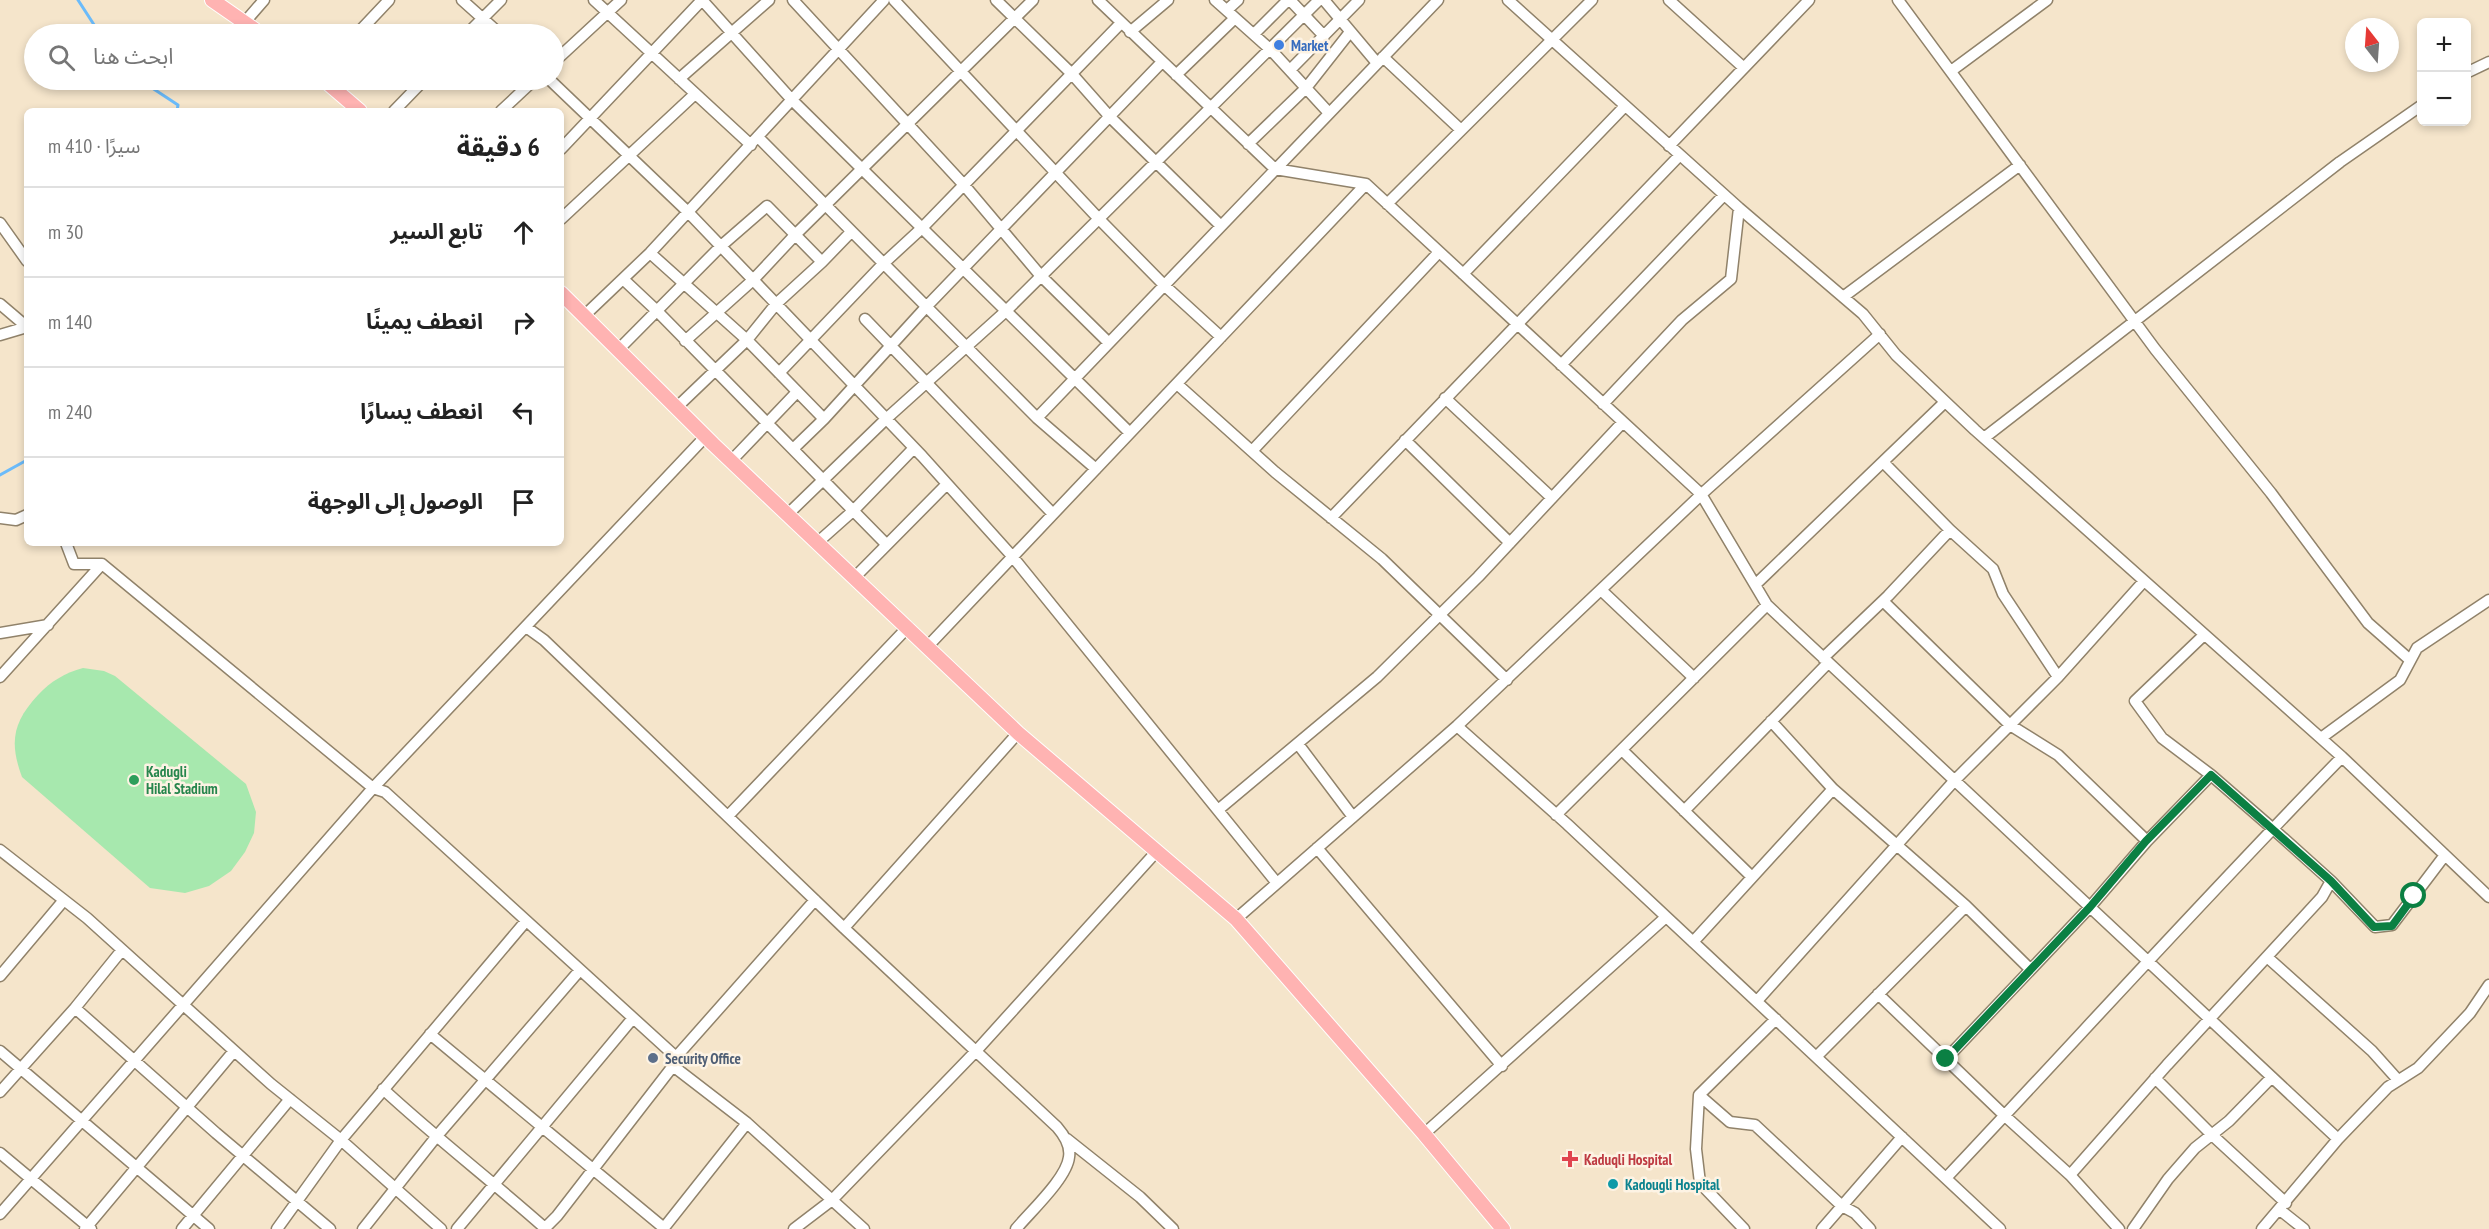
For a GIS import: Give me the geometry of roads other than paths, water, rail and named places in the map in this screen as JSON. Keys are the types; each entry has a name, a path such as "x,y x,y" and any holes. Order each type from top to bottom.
{"main road":[{"path":"212,0 247,24"},
{"path":"336,90 357,108"},
{"path":"564,296 706,436 1018,733 1236,919 1424,1134 1503,1229"}],"street":[{"path":"244,22 264,0"},
{"path":"366,24 389,0"},
{"path":"462,0 489,24"},
{"path":"478,24 501,0"},
{"path":"594,0 695,94 754,141 826,206 1037,418 1096,469"},
{"path":"564,53 621,0"},
{"path":"564,146 702,0 792,100 1130,433"},
{"path":"679,79 769,0"},
{"path":"793,0 964,185 1040,275 1109,343"},
{"path":"894,0 1099,219 1164,285 1221,337"},
{"path":"996,0 1072,74 1155,163 1221,226"},
{"path":"685,341 753,280 796,234 1033,0"},
{"path":"1130,32 1168,0"},
{"path":"1215,0 1271,50 1329,113"},
{"path":"1176,75 1231,14 1238,0"},
{"path":"1254,34 1289,0 1324,36"},
{"path":"788,514 886,419 1006,311 1319,0"},
{"path":"1324,0 1350,32 1461,130"},
{"path":"1290,70 1359,0"},
{"path":"1037,418 1438,0"},
{"path":"1508,0 1724,195 1843,297 1880,334 1896,355 1945,402 2342,757 2489,897"},
{"path":"1387,204 1592,0"},
{"path":"1669,0 1744,68"},
{"path":"1669,146 1809,0"},
{"path":"1898,0 2135,322 2271,493 2368,623 2410,660"},
{"path":"1951,71 2047,0"},
{"path":"585,315 650,253 882,1"},
{"path":"1100,1 1275,169 1366,184 1701,494 1767,605 2338,1139"},
{"path":"779,373 1121,23"},
{"path":"1248,144 1306,88 1350,32"},
{"path":"793,449 1162,62"},
{"path":"2468,72 2489,62"},
{"path":"397,108 414,90"},
{"path":"504,108 523,90"},
{"path":"561,90 721,246 914,448 1012,556 1276,882"},
{"path":"564,216 695,94"},
{"path":"1463,274 1625,106"},
{"path":"1984,438 2340,162 2417,108"},
{"path":"1331,518 1680,155"},
{"path":"1843,297 2020,165"},
{"path":"928,646 1366,184"},
{"path":"1561,365 1724,195"},
{"path":"619,349 721,246 767,206 822,262"},
{"path":"1604,404 1682,320 1731,279 1739,208"},
{"path":"0,223 24,257"},
{"path":"677,407 747,340 776,304 851,232"},
{"path":"1252,452 1439,252"},
{"path":"650,253 747,340 824,419"},
{"path":"623,279 886,544"},
{"path":"0,304 24,324"},
{"path":"865,319 1053,514"},
{"path":"0,335 24,328"},
{"path":"1236,919 1457,726 1701,494 1880,334"},
{"path":"1177,384 1252,452 1382,559 1507,680"},
{"path":"732,460 797,392"},
{"path":"1445,398 1552,498"},
{"path":"1755,585 1945,402"},
{"path":"1218,810 1377,677 1510,543 1623,422"},
{"path":"0,1214 373,788 706,436"},
{"path":"1405,440 1510,543"},
{"path":"818,542 854,510 914,448"},
{"path":"1884,463 1950,530 1993,569 2003,594 2058,677"},
{"path":"855,577 946,484"},
{"path":"0,518 16,520 24,516"},
{"path":"1684,811 1772,721 1826,660 1950,530"},
{"path":"67,546 74,564 102,564 373,788 385,792 633,1018 674,1062 747,1123 864,1229"},
{"path":"0,677 102,564"},
{"path":"1757,1001 1955,780 2058,677 2144,581"},
{"path":"1601,590 1694,678"},
{"path":"2321,738 2400,681 2417,648 2489,600"},
{"path":"1883,601 2010,725 2058,754 2146,841"},
{"path":"1556,815 1767,605"},
{"path":"0,633 48,625"},
{"path":"526,627 544,640 844,928 977,1050 1067,1139 1140,1197 1173,1229"},
{"path":"728,816 908,627"},
{"path":"2204,635 2135,701 2162,738 2211,775 2272,828 2331,881 2374,927 2392,926 2445,855"},
{"path":"1772,721 1833,789 1895,846 1966,906 2029,968"},
{"path":"1457,726 1757,1001 2000,1229"},
{"path":"844,928 1018,733"},
{"path":"1298,744 1353,817"},
{"path":"1622,750 1752,877"},
{"path":"1946,1178 2272,828 2342,757"},
{"path":"1946,1059 2029,968 2090,907 2146,841 2211,775"},
{"path":"1693,942 1833,789"},
{"path":"1317,848 1502,1066"},
{"path":"0,851 64,900 234,1051 441,1229"},
{"path":"794,1229 832,1200 977,1050 1157,851"},
{"path":"2070,1175 2155,1078 2322,897 2331,881"},
{"path":"0,976 64,900"},
{"path":"383,1089 436,1137 495,1183 545,1229 674,1062 815,900"},
{"path":"1816,1057 1966,906"},
{"path":"1424,1134 1666,917"},
{"path":"277,1229 340,1140 526,921"},
{"path":"0,1092 75,1008 122,950"},
{"path":"2267,957 2372,1051 2398,1080"},
{"path":"363,1229 436,1137 580,970"},
{"path":"2262,1229 2283,1207 2338,1139 2388,1087 2418,1068 2470,1013 2489,985"},
{"path":"1878,994 2070,1175 2119,1229"},
{"path":"75,1008 296,1202 330,1229"},
{"path":"457,1229 633,1018"},
{"path":"1744,1229 1700,1183 1696,1149 1699,1095 1776,1019"},
{"path":"430,1034 663,1229 747,1123"},
{"path":"0,1051 209,1229"},
{"path":"0,1153 88,1228 234,1051"},
{"path":"2155,1078 2304,1229"},
{"path":"2133,1229 2168,1179 2211,1134 2229,1121 2271,1078"},
{"path":"1699,1095 1730,1122 1755,1125 1842,1206 1855,1213 1870,1229"},
{"path":"182,1229 290,1099"},
{"path":"1822,1229 1902,1137"},
{"path":"1016,1229 1060,1177 1070,1157 1067,1139"}],"waterway":[{"path":"78,0 94,24"},
{"path":"155,90 178,105 178,108"},
{"path":"0,475 24,462"}],"place":[{"name":"Market","path":"1279,45"},
{"name":"Kadugli Hilal Stadium","path":"134,780"},
{"name":"Security Office","path":"653,1058"},
{"name":"Kaduqli Hospital","path":"1570,1159"},
{"name":"Kadougli Hospital","path":"1613,1184"}]}
